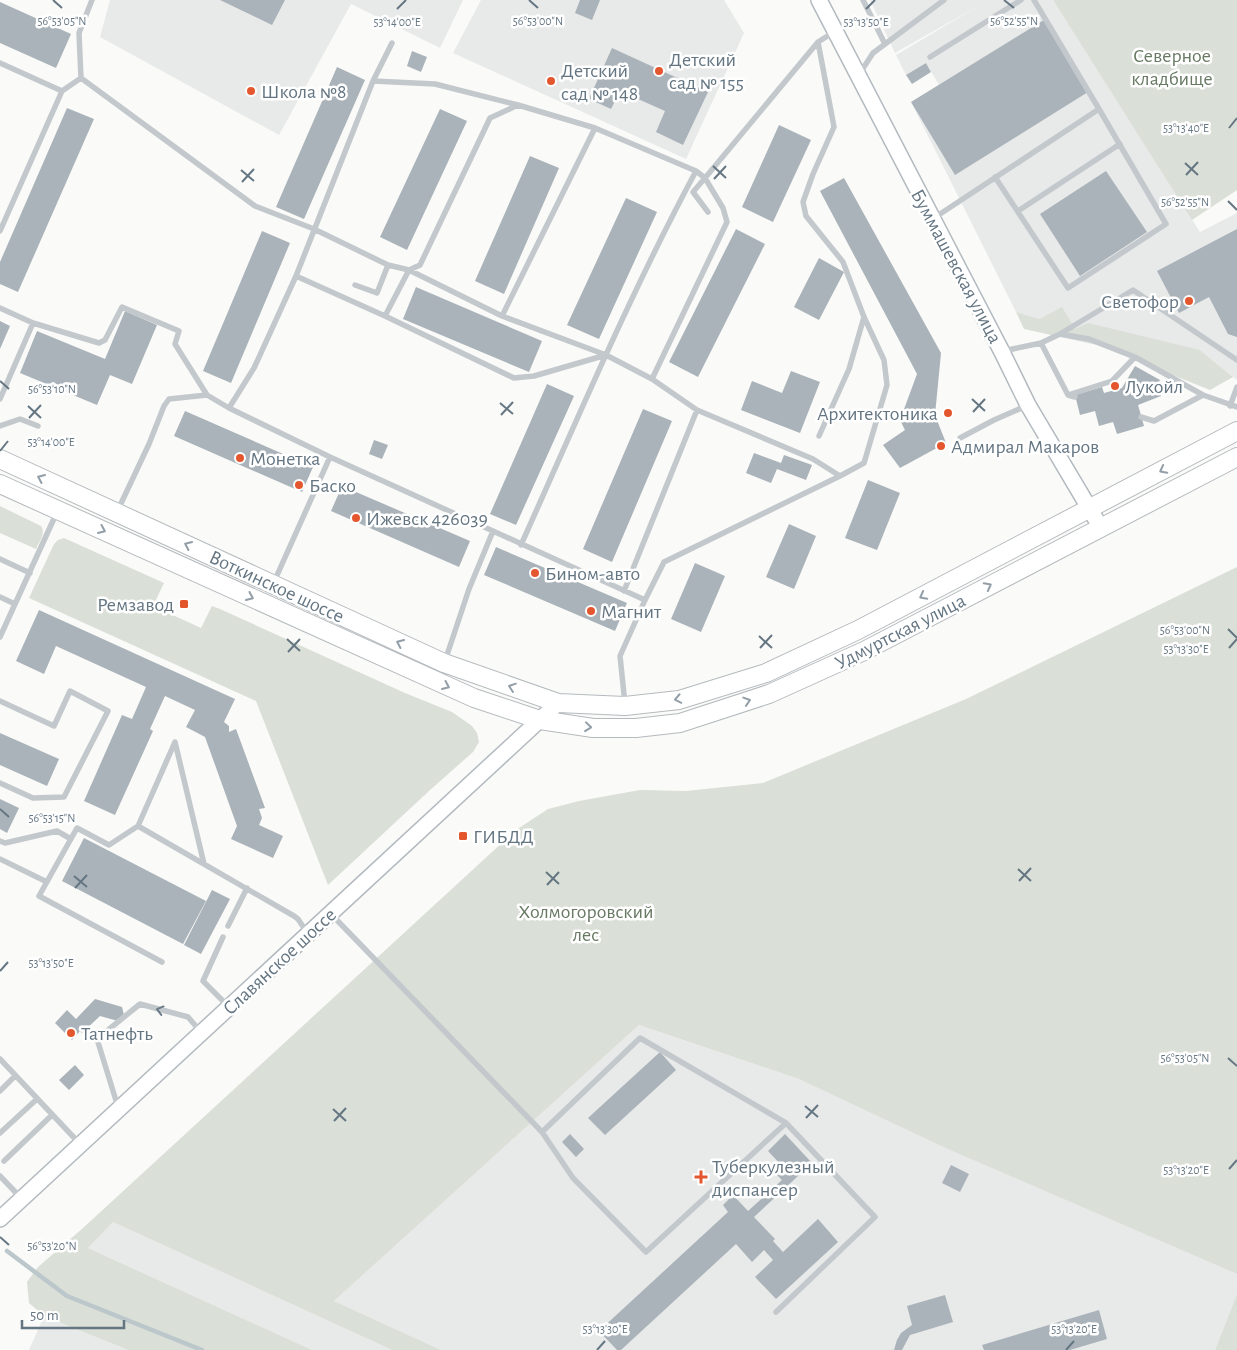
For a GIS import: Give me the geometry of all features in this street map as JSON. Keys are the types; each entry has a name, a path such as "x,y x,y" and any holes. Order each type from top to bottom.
{"main road":[{"name":"Буммашевская улица","path":"819,0 1028,405 1101,528"},
{"name":"Удмуртская улица","path":"558,703 625,706 679,700 766,673 858,630 1237,431"},
{"path":"1196,452 1207,471"},
{"name":"Удмуртская улица","path":"540,720 593,728 636,728 680,723 769,694 864,651 1237,456"},
{"name":"Воткинское шоссе","path":"0,459 444,663 558,703"},
{"name":"Воткинское шоссе","path":"0,484 474,698 540,720"},
{"path":"1031,540 1041,558"},
{"name":"Славянское шоссе","path":"0,1219 558,703"}],"lane":[{"path":"81,78 79,33 92,0"},
{"path":"863,0 885,44"},
{"path":"858,77 873,53 944,0"},
{"path":"930,57 1021,0"},
{"path":"995,177 1068,288 1166,224 1034,0"},
{"path":"708,212 693,192 818,42 834,32"},
{"path":"229,408 254,368 296,276 373,81 392,42"},
{"path":"625,706 620,656 664,562 864,463 887,385 884,360 842,262 806,216 803,202 834,127 818,42"},
{"path":"0,63 62,92"},
{"path":"0,231 62,92 81,78"},
{"path":"81,78 248,202 314,229 388,265 408,270 502,316 606,355 652,380 697,410 813,459 840,476"},
{"path":"373,81 434,84 518,105 595,128 696,171 705,178 723,208 727,222 652,380"},
{"path":"385,316 408,270 420,265 490,118 518,105"},
{"path":"932,219 1099,108"},
{"path":"502,316 595,128"},
{"path":"1018,211 1120,144"},
{"path":"521,545 606,355 678,203 696,171"},
{"path":"355,285 376,293 388,265"},
{"path":"296,276 514,378 534,376 606,355"},
{"path":"1002,352 1040,343 1060,334 1133,290 1237,360"},
{"path":"0,308 33,324 99,343 105,340 122,307 179,331 175,344 207,395 229,408 330,457 645,600"},
{"path":"819,436 849,369 864,317"},
{"path":"0,399 33,324"},
{"path":"1060,334 1089,339 1135,357 1203,394 1234,406 1237,387"},
{"path":"1040,343 1068,395 1075,397"},
{"path":"1068,395 1112,381 1135,357"},
{"path":"1142,417 1154,421 1203,394"},
{"path":"117,512 150,444 164,406 169,399 207,395"},
{"path":"960,438 1028,405"},
{"path":"624,591 697,410"},
{"path":"0,426 20,419 38,426"},
{"path":"273,584 330,457"},
{"path":"0,637 57,510"},
{"path":"444,663 469,589 493,531"},
{"path":"0,559 30,573"},
{"path":"0,597 15,604"},
{"path":"0,701 54,726 70,690 108,711 64,797 33,798 0,783"},
{"path":"162,962 39,896 77,828 109,845 138,826 174,742 204,864"},
{"path":"138,826 294,916 308,934"},
{"path":"0,841 5,843 57,831 71,838"},
{"path":"0,860 47,882"},
{"path":"228,926 247,888"},
{"path":"330,914 542,1132 573,1178 646,1252 786,1123"},
{"path":"223,937 202,981 229,1007"},
{"path":"119,1108 98,1039 140,1004 188,1017 202,1032"},
{"path":"542,1132 640,1038 786,1123 875,1217 776,1312"},
{"path":"0,1060 80,1144"},
{"path":"0,1091 16,1076"},
{"path":"0,1133 37,1099"},
{"path":"4,1161 52,1115"},
{"path":"0,1176 21,1198"}],"shaded area":[{"name":"Школа №8","path":"110,0 463,0 440,48 351,4 279,135 100,37"},
{"path":"481,0 724,0 744,33 686,159 453,53"},
{"path":"870,0 1053,0 1200,232 1237,213 1237,380 1200,350 1075,329 1016,312 911,102 939,85 926,63 906,75 896,55 980,5 895,53"},
{"name":"Туберкулезный диспансер","path":"639,1025 799,1079 983,1163 1237,1274 1237,1294 1215,1350 441,1350 334,1301"},
{"path":"113,1222 392,1350 312,1350 88,1248"},
{"path":"44,1316 128,1350 29,1350"}],"green space":[{"name":"Северное кладбище","path":"1053,0 1237,0 1237,190 1192,220"},
{"path":"1062,307 1075,329 1088,323 1200,350 1233,377 1210,390 1097,345 1024,329 1016,312 1040,319"},
{"path":"0,506 41,526 43,532 36,549 0,533"},
{"path":"64,538 164,583 153,606 201,628 212,606 220,609 405,693 452,712 472,726 477,733 479,742 473,752 328,885 256,701 29,598 54,544"},
{"name":"Холмогоровский лес","path":"1237,567 1237,1274 946,1148 799,1079 639,1025 334,1301 441,1350 392,1350 113,1222 88,1248 312,1350 128,1350 44,1316 29,1303 27,1282 38,1267 83,1228 516,830 548,809 579,801 640,790 686,791 763,783 966,699"},
{"path":"1237,1294 1237,1350 1215,1350"}],"building":[{"path":"220,0 285,0 272,25"},
{"path":"580,0 600,0 592,20 575,13"},
{"path":"0,2 71,34 56,68 0,43"},
{"path":"1044,20 1088,92 955,175 911,102"},
{"path":"612,48 708,92 683,145 656,132 665,111 620,91 611,109 589,99"},
{"path":"412,51 427,57 421,72 407,66"},
{"path":"926,63 931,72 912,84 906,75"},
{"path":"337,67 365,80 304,219 276,207"},
{"path":"67,108 94,119 18,292 0,284 0,262"},
{"path":"440,109 467,121 407,250 380,237"},
{"path":"779,125 811,140 773,222 742,207"},
{"path":"530,156 559,168 504,294 475,281"},
{"path":"1106,171 1147,232 1080,276 1040,214"},
{"path":"844,178 941,353 935,415 946,443 900,468 883,445 905,430 900,420 917,374 820,191"},
{"path":"626,198 657,212 599,339 567,325"},
{"path":"736,229 765,244 698,377 669,362"},
{"path":"1237,229 1237,337 1228,334 1209,297 1179,313 1157,271"},
{"path":"262,231 290,243 231,383 203,371"},
{"path":"819,258 844,272 819,320 794,307"},
{"path":"416,287 542,341 529,372 403,319"},
{"path":"125,311 157,325 132,384 110,375 97,405 20,373 37,331 105,359"},
{"path":"0,321 10,326 0,349"},
{"path":"1135,366 1160,380 1157,386 1161,396 1138,405 1144,426 1117,434 1113,422 1099,426 1095,411 1080,415 1075,395 1102,387 1104,393 1122,388"},
{"path":"791,371 820,382 800,433 741,410 752,381 782,393"},
{"path":"547,384 574,396 516,525 490,514"},
{"path":"643,409 672,421 612,562 583,549"},
{"path":"185,411 313,467 302,492 174,436"},
{"path":"374,440 388,445 382,459 369,454"},
{"path":"754,453 781,463 784,455 812,465 806,480 777,469 771,483 746,473"},
{"path":"868,480 900,493 877,550 845,538"},
{"path":"342,486 470,541 459,567 331,511"},
{"path":"789,524 816,536 794,589 766,577"},
{"path":"496,547 627,603 615,631 484,575"},
{"path":"695,563 725,576 701,632 671,619"},
{"path":"39,610 235,699 224,722 229,726 229,732 236,729 265,808 259,809 262,818 259,825 283,836 273,858 231,839 237,826 205,737 186,727 195,710 165,696 150,729 153,731 115,815 84,801 122,715 132,719 146,687 56,646 44,674 16,661"},
{"path":"0,733 59,759 47,786 0,765"},
{"path":"0,799 19,808 7,833 0,829"},
{"path":"84,838 206,901 183,944 62,881"},
{"path":"212,890 230,899 201,954 184,945"},
{"path":"95,999 122,1007 124,1015 118,1021 100,1016 82,1033 80,1031 72,1040 55,1023 67,1010 76,1019"},
{"path":"660,1052 676,1070 605,1135 588,1118"},
{"path":"75,1065 84,1075 69,1090 59,1080"},
{"path":"570,1134 584,1149 576,1157 562,1142"},
{"path":"785,1134 812,1163 754,1217 775,1239 773,1241 783,1252 818,1219 838,1242 776,1299 755,1277 773,1260 764,1250 752,1262 736,1244 621,1350 617,1350 599,1331 728,1212 723,1205 733,1195 748,1211 782,1180 777,1175 784,1168 768,1151"},
{"path":"951,1165 969,1174 960,1192 942,1183"},
{"path":"945,1295 953,1322 910,1335 902,1350 894,1350 901,1333 912,1325 907,1306"},
{"path":"1099,1310 1107,1339 1070,1350 984,1350 982,1345"}],"waterway":[{"path":"7,1251 67,1296 202,1350"}],"place":[{"name":"Детский сад № 155","path":"659,71"},
{"name":"Детский сад № 148","path":"551,81"},
{"name":"Школа №8","path":"251,91"},
{"name":"Светофор","path":"1189,301"},
{"name":"Лукойл","path":"1115,386"},
{"name":"Архитектоника","path":"948,413"},
{"name":"Адмирал Макаров","path":"941,446"},
{"name":"Монетка","path":"240,458"},
{"name":"Баско","path":"299,485"},
{"name":"Ижевск 426039","path":"356,518"},
{"name":"Бином-авто","path":"535,573"},
{"name":"Ремзавод","path":"184,604"},
{"name":"Магнит","path":"591,611"},
{"name":"ГИБДД","path":"463,836"},
{"name":"Татнефть","path":"71,1033"},
{"name":"Туберкулезный диспансер","path":"701,1177"}]}
